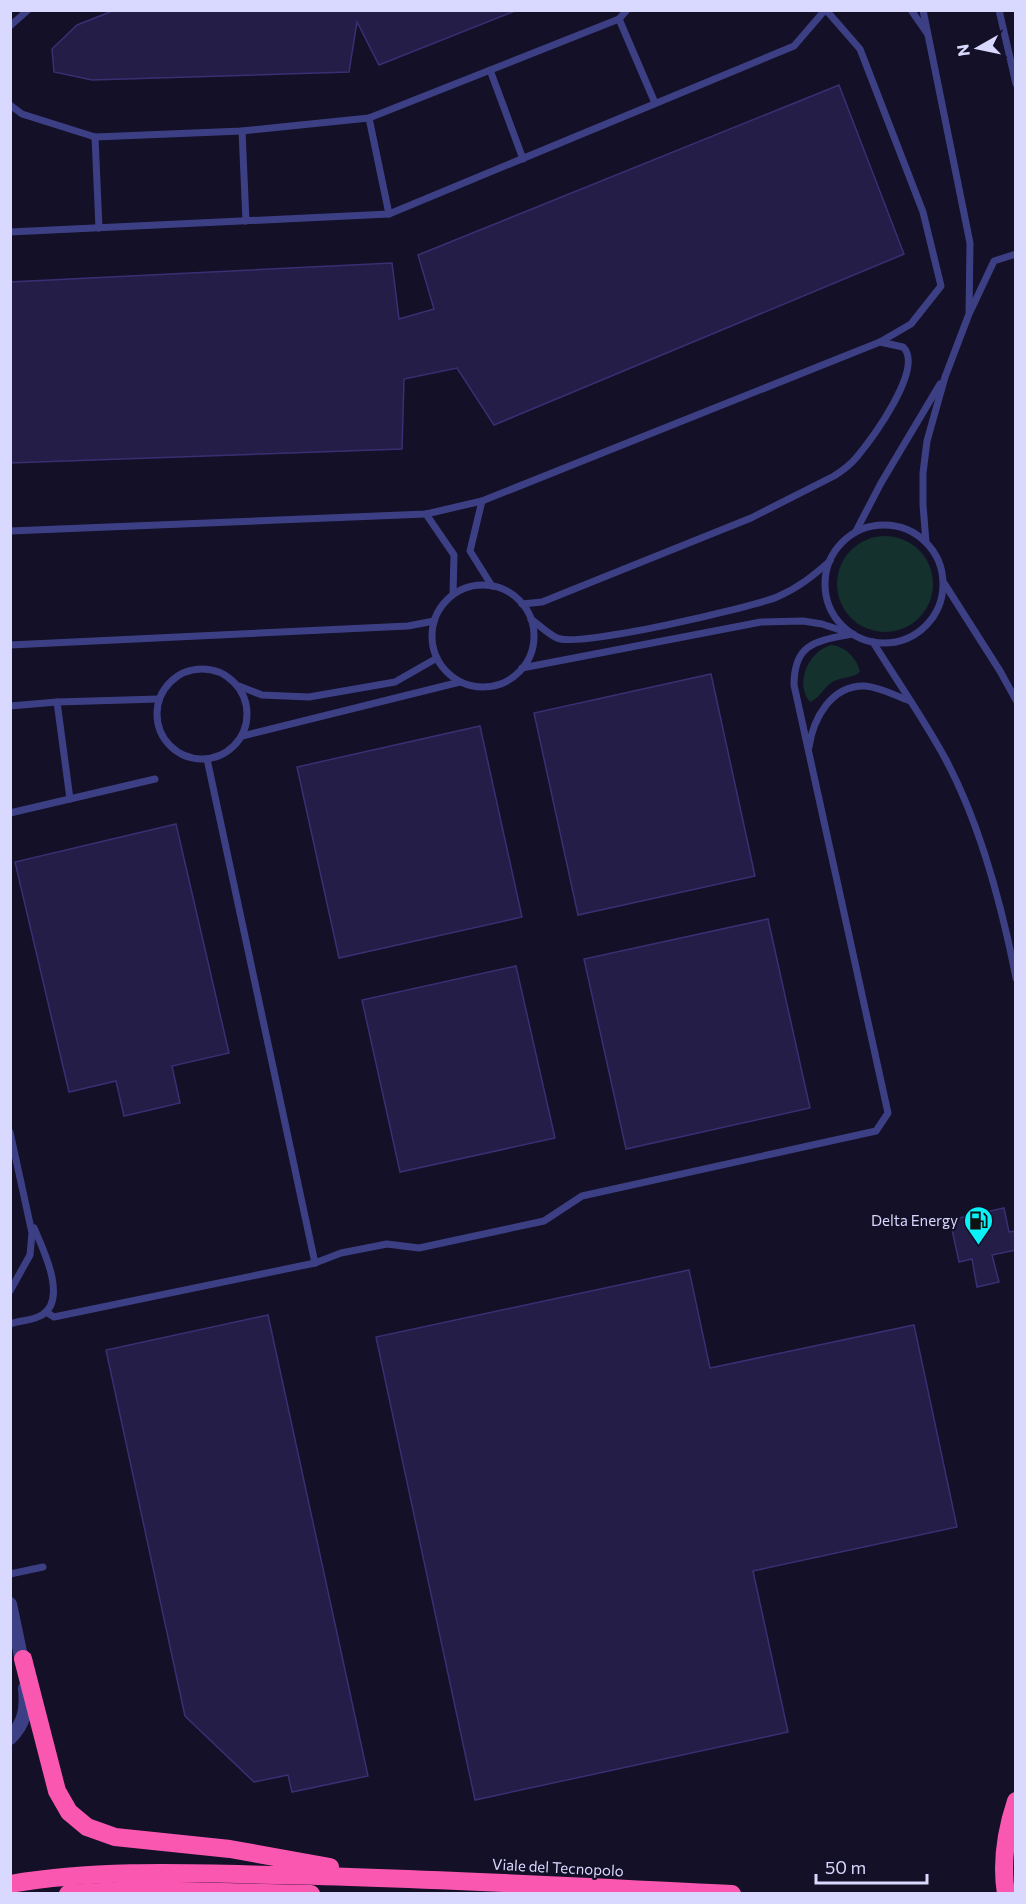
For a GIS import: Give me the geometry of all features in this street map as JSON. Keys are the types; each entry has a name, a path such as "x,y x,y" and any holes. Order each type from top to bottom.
{"highway":[{"path":"23,1659 59,1796 72,1816 87,1827 115,1837 230,1849 382,1877"},
{"path":"1006,1893 1005,1854 1016,1801"},
{"path":"10,1884 63,1876 123,1873 382,1877"},
{"name":"Viale del Tecnopolo","path":"382,1877 732,1893"},
{"path":"68,1893 119,1890 311,1893"}],"street":[{"path":"10,1604 23,1659 25,1713 22,1722 10,1738"}],"lane":[{"path":"10,26 28,10"},
{"path":"10,105 22,114 95,137 242,131 369,118 619,19 627,10"},
{"path":"10,232 390,214 794,46 825,10 860,49 923,212 941,286 910,324 880,342 482,501 426,514 10,531"},
{"path":"911,10 929,35"},
{"path":"923,10 970,243 969,314"},
{"path":"999,10 1016,84"},
{"path":"619,19 656,104"},
{"path":"489,70 523,159"},
{"path":"369,118 390,214"},
{"path":"242,131 246,221"},
{"path":"95,137 99,228"},
{"path":"926,542 923,473 927,441 945,377 969,314 993,261 1016,254"},
{"path":"522,604 542,602 751,518 840,472 857,457 887,417 906,372 909,359 906,349 895,344 880,342"},
{"path":"856,531 881,483 945,377"},
{"path":"482,501 470,551 492,586"},
{"path":"426,514 453,555 453,594"},
{"path":"522,668 761,622 803,621 822,624 873,642 890,643 908,639 923,630 934,616 942,600 944,583 942,568 936,554 926,542 911,531 893,525 874,525 856,531 840,544 830,561 825,577 826,593 831,609 840,623 853,634"},
{"path":"531,619 558,639 609,637 750,606 775,598 796,588 830,561"},
{"path":"944,583 1016,700"},
{"path":"472,586 492,586 509,592 522,604 531,619 534,636 531,653 522,668 510,680 494,686 476,687 460,682 446,672 437,658 432,640 434,621 441,606 453,594 472,586"},
{"path":"10,645 408,626 434,621"},
{"path":"46,1312 54,1317 315,1263 341,1253 387,1244 419,1248 544,1221 582,1196 876,1131 888,1113 795,696 794,675 798,657 807,647 819,641 853,634"},
{"path":"873,642 945,759 965,804 991,873 1016,978"},
{"path":"238,686 262,695 309,697 395,682 437,658"},
{"path":"195,669 211,669 226,675 238,686 245,697 248,710 247,724 233,748 221,756 207,759 189,758 173,749 162,735 157,717 159,699 167,685 179,675 195,669"},
{"path":"242,736 460,682"},
{"path":"809,753 814,723 822,709 833,697 847,689 864,686 884,691 910,702"},
{"path":"10,706 159,699"},
{"path":"57,702 70,799"},
{"path":"207,759 315,1263"},
{"path":"10,813 155,779"},
{"path":"10,1132 31,1220 47,1258 52,1277 53,1296 46,1312 33,1319 10,1324"},
{"path":"10,1291 30,1255 31,1220"},
{"path":"10,1574 43,1567"}],"green space":[{"path":"885,536 903,540 919,550 929,566 933,584 929,602 919,618 903,628 885,632 867,628 851,618 841,602 837,584 841,566 851,550 867,540"},
{"path":"831,645 841,647 850,654 860,672 832,682 810,702 803,686 806,669 816,654"}],"building":[{"path":"115,10 515,11 379,65 357,22 349,72 92,80 54,72 52,49 77,25"},
{"path":"839,85 904,254 494,425 457,368 404,379 402,449 10,463 10,282 392,263 399,319 434,309 418,255"},
{"path":"711,674 755,876 578,915 534,713"},
{"path":"480,726 522,917 339,958 297,767"},
{"path":"176,824 229,1053 172,1066 180,1103 124,1116 116,1081 69,1092 15,862"},
{"path":"768,919 810,1108 626,1149 584,959"},
{"path":"516,966 555,1138 400,1172 362,1000"},
{"path":"1004,1208 1009,1232 1016,1231 1016,1250 992,1255 999,1282 977,1287 972,1259 959,1262 950,1220"},
{"path":"689,1270 710,1368 914,1325 957,1527 753,1571 788,1732 475,1800 376,1337"},
{"path":"268,1315 368,1776 292,1792 288,1775 254,1782 185,1716 106,1350"}],"place":[{"name":"Delta Energy","path":"979,1246"}]}
